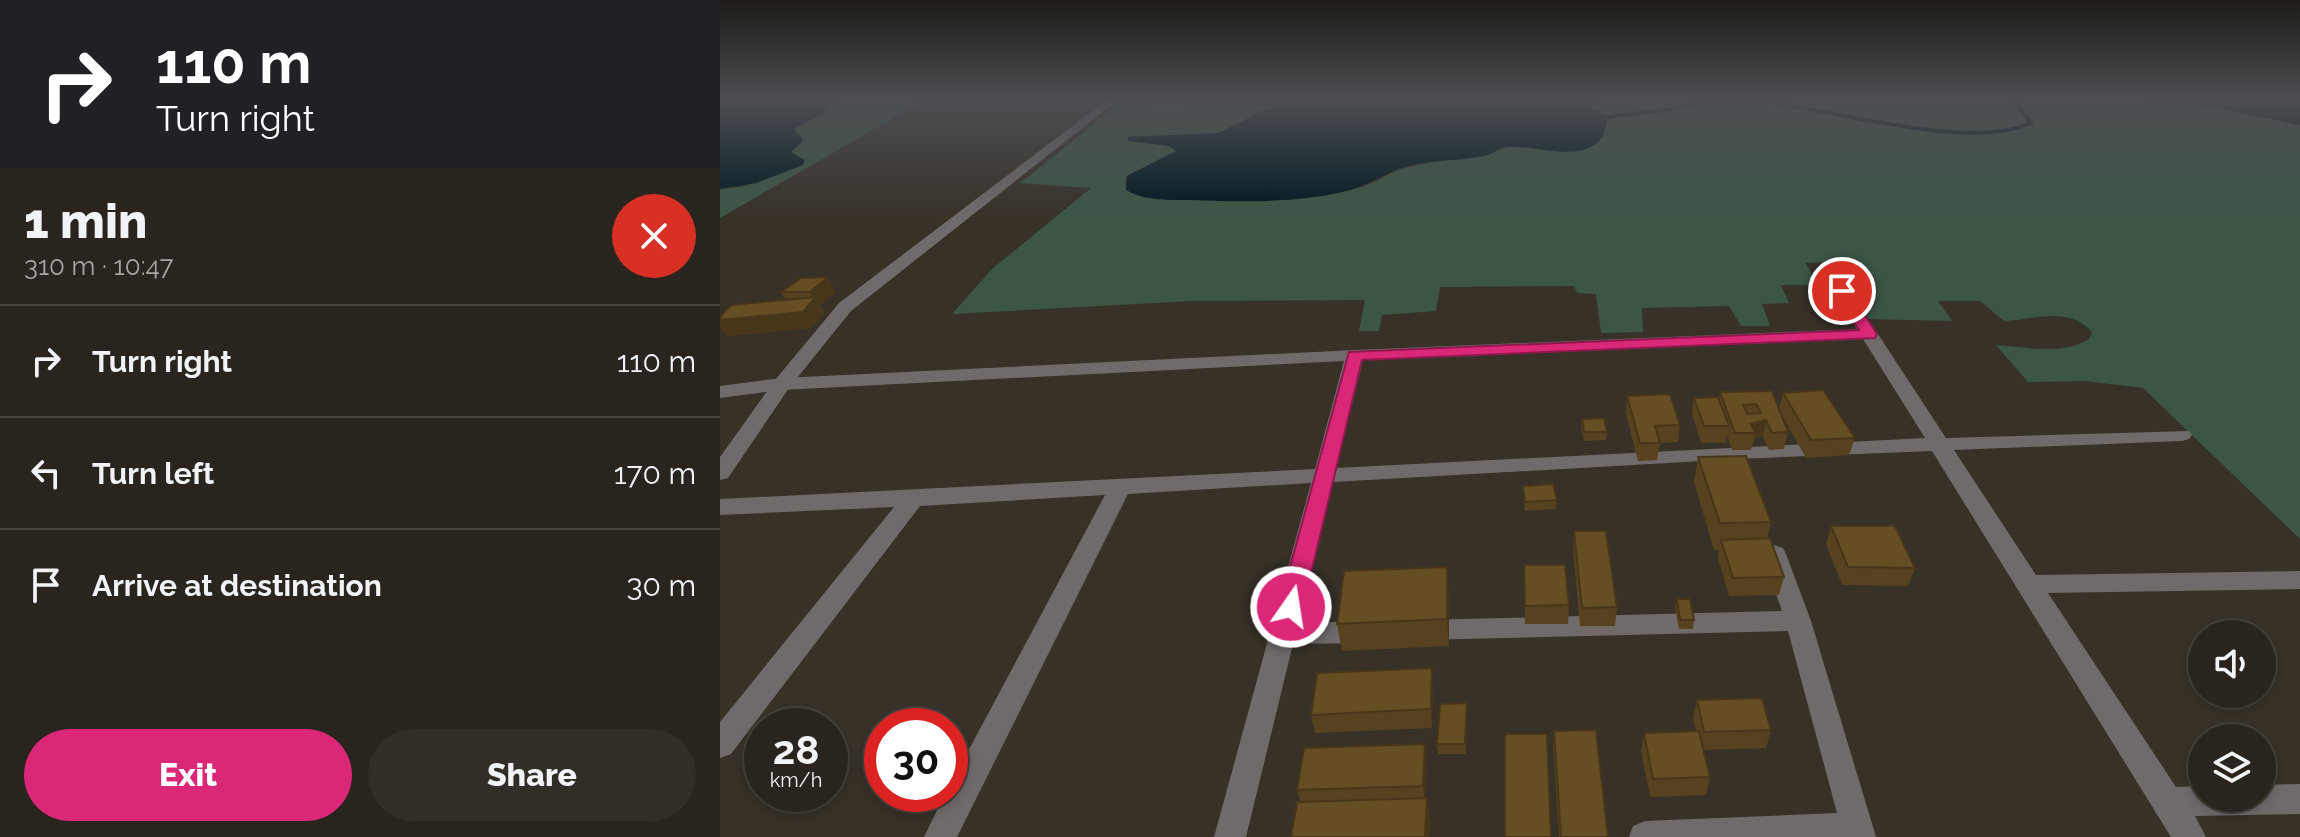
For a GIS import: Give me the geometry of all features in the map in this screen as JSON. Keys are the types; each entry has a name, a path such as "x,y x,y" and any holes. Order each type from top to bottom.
{"street":[{"path":"720,473 826,327 863,290 1063,138"},
{"path":"1828,270 2190,837"},
{"path":"720,392 782,384 1355,355 1869,334"},
{"path":"1230,837 1355,355"},
{"path":"720,507 1938,442 2182,435"},
{"path":"1738,452 1748,480"},
{"path":"940,837 1121,486"},
{"path":"720,745 913,499"},
{"path":"1645,837 1859,833 1798,621 1768,537"},
{"path":"2029,584 2300,580"},
{"path":"1285,634 1798,621"},
{"path":"2168,802 2300,799"}],"green space":[{"path":"802,138 858,138 720,218 720,189 747,186 797,157 791,152 802,143"},
{"path":"1076,138 1128,138 1129,141 1169,146 1176,151 1126,176 1126,190 1141,196 1178,200 1298,198 1366,186 1400,169 1485,156 1508,147 1567,151 1587,148 1595,138 2300,138 2300,539 2143,388 2085,381 2028,382 1996,345 2044,349 2067,347 2089,339 2092,332 2083,324 2062,316 2004,321 1980,301 1938,301 1952,321 1868,319 1832,262 1806,263 1817,285 1781,285 1789,303 1762,304 1770,326 1741,326 1729,306 1642,308 1643,332 1601,333 1596,294 1577,293 1574,286 1440,287 1436,311 1382,315 1379,331 1359,331 1365,300 1192,301 952,314 992,269 1091,188 1020,183"}],"water":[{"path":"720,138 803,140 791,152 805,160 803,165 756,183 720,189"},
{"path":"1128,138 1601,138 1583,150 1571,152 1505,147 1483,156 1409,166 1351,190 1324,196 1248,201 1166,200 1133,194 1126,190 1127,176 1176,151 1169,146 1128,141"}],"building":[{"path":"828,277 810,292 781,292 801,278"},
{"path":"816,297 803,312 720,320 731,305"},
{"path":"1823,390 1855,438 1811,440 1783,393"},
{"path":"1772,391 1788,432 1772,433 1766,420 1751,424 1755,433 1735,433 1720,392","holes":["1756,404 1761,413 1747,414 1743,405"]},
{"path":"1670,394 1680,425 1655,426 1660,443 1640,443 1627,396"},
{"path":"1718,397 1729,426 1704,426 1694,398"},
{"path":"1604,418 1607,432 1584,432 1582,419"},
{"path":"1746,456 1771,522 1720,523 1698,457"},
{"path":"1553,484 1557,500 1525,502 1523,486"},
{"path":"1831,526 1895,526 1915,568 1848,567"},
{"path":"1574,531 1606,531 1617,607 1582,608"},
{"path":"1770,538 1784,577 1733,578 1721,540"},
{"path":"1524,565 1565,565 1569,605 1525,606"},
{"path":"1447,567 1447,619 1337,624 1344,571"},
{"path":"1677,599 1690,599 1694,620 1680,620"},
{"path":"1432,668 1431,709 1311,715 1317,673"},
{"path":"1762,698 1771,730 1704,732 1697,700"},
{"path":"1467,703 1465,744 1437,744 1440,704"},
{"path":"1596,730 1608,837 1561,837 1554,731"},
{"path":"1699,731 1710,777 1653,779 1644,733"},
{"path":"1505,734 1547,734 1551,837 1505,837"},
{"path":"1425,744 1423,786 1297,790 1304,748"},
{"path":"1427,798 1425,837 1291,837 1297,802"}],"route":[{"path":"1291,607 1355,355 1869,334 1842,291"}]}
